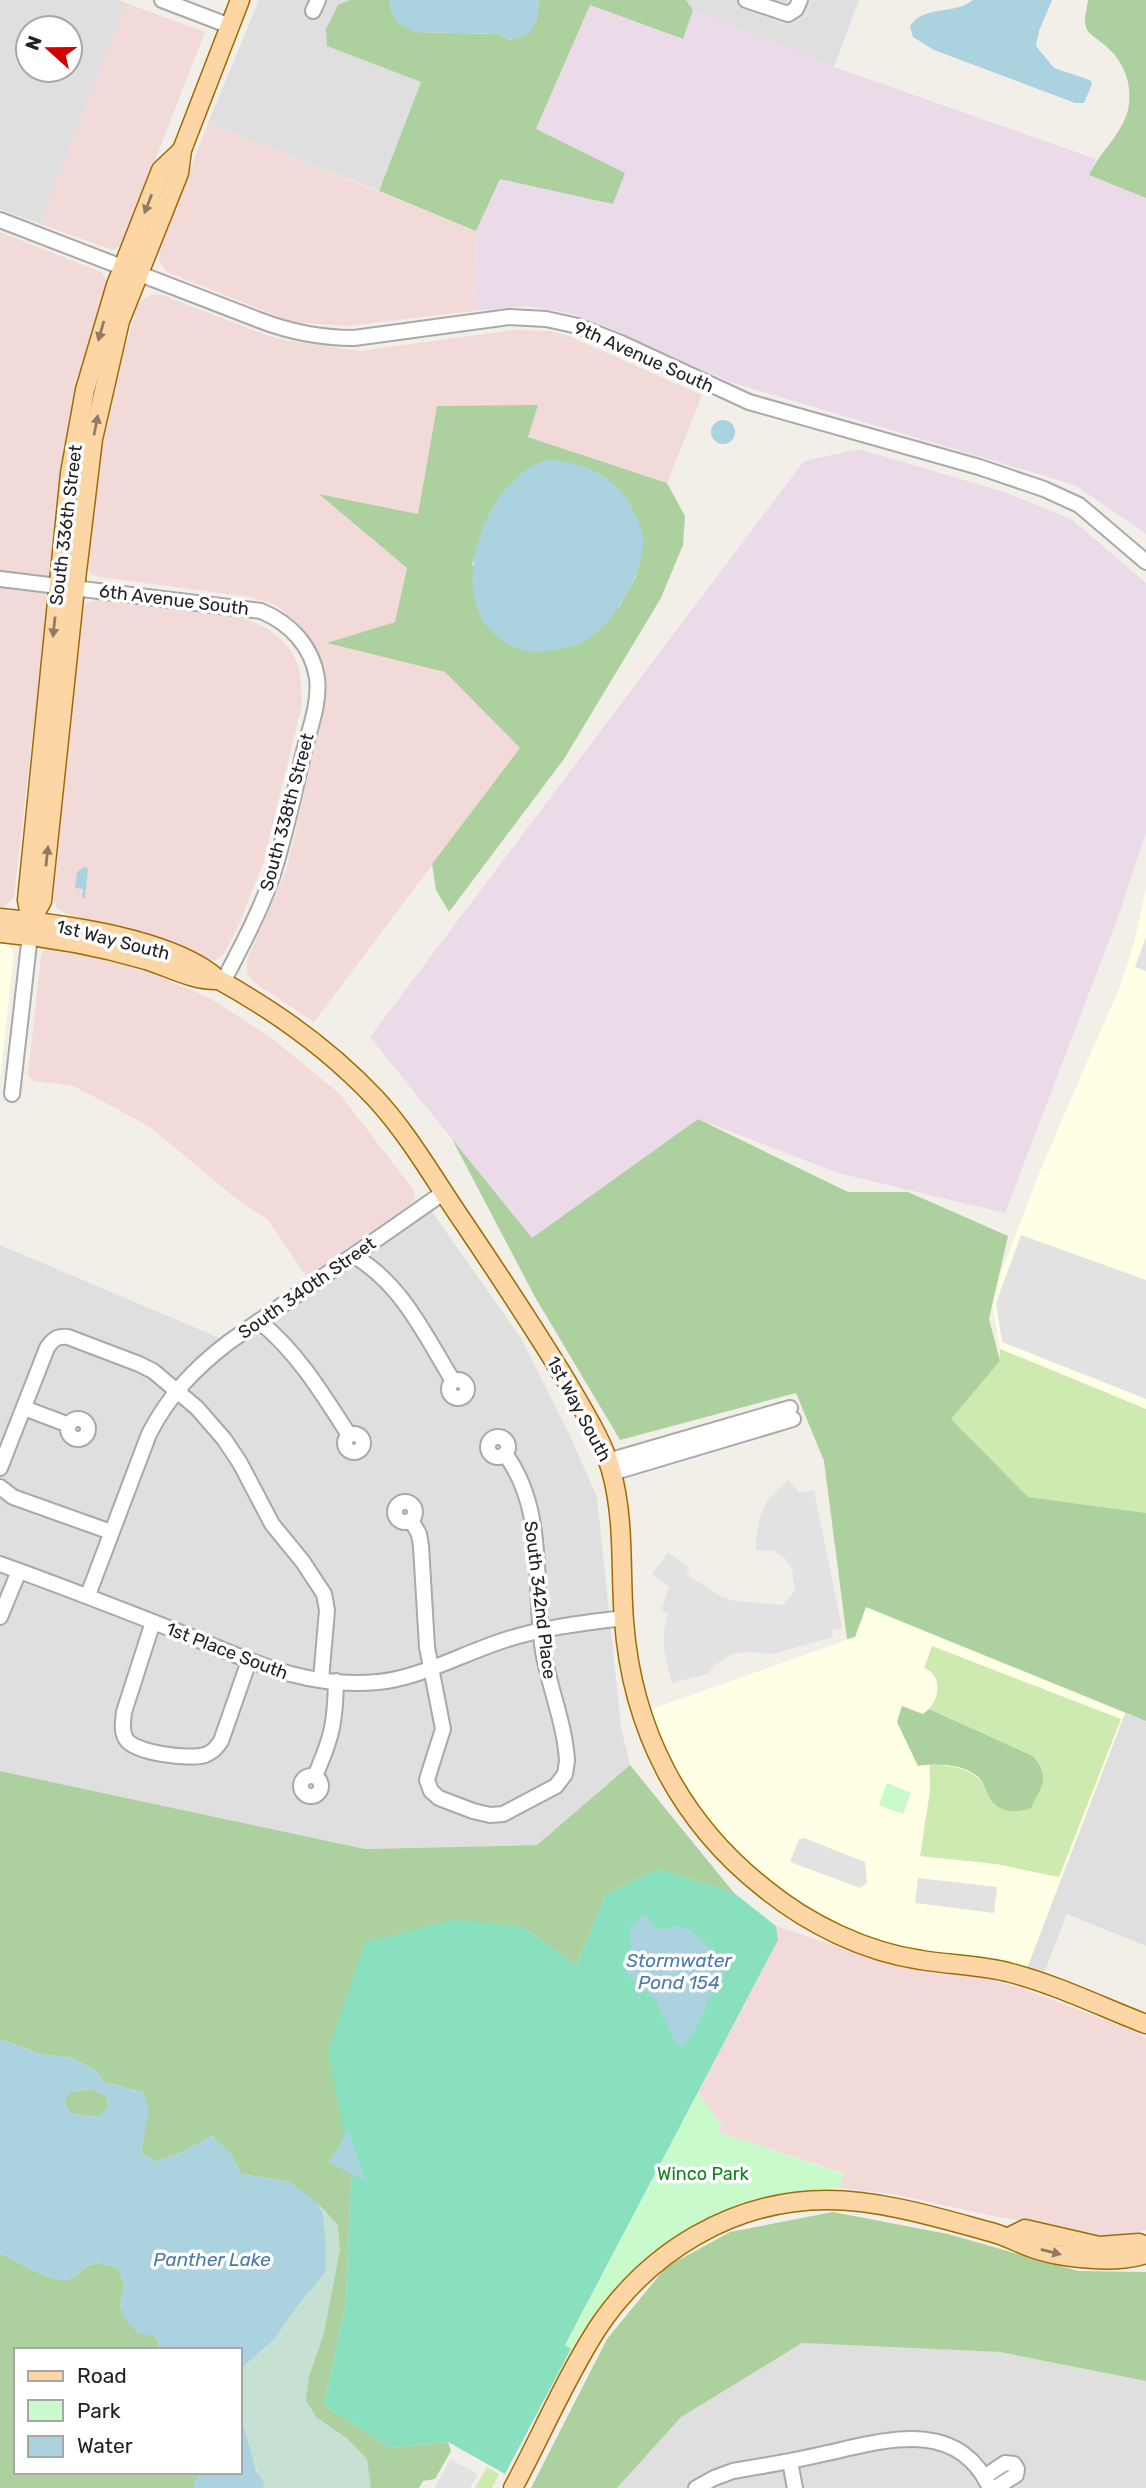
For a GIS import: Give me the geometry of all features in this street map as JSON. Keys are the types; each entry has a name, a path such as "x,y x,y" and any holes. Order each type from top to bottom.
{"main road":[{"name":"South 336th Street","path":"30,928 27,900 67,587 70,473 83,400 105,319 131,270 161,170 182,150 240,0"},
{"name":"1st Way South","path":"0,918 144,960 203,981 221,981 303,1034 351,1074 399,1126 533,1325 577,1400 610,1467 620,1516 627,1654 641,1713 662,1767 687,1808 722,1850 779,1900 813,1922 869,1947 918,1960 1012,1973 1146,2024"},
{"name":"1st Way South","path":"0,933 30,928"},
{"path":"513,2488 596,2330 623,2294 660,2258 713,2227 760,2208 829,2200 906,2211 1009,2237 1022,2245 1083,2259 1124,2259 1146,2254"},
{"path":"1009,2237 1025,2229 1099,2246 1146,2246"}],"street":[{"path":"162,0 230,26"},
{"path":"746,0 784,14 793,12 800,0"},
{"name":"9th Avenue South","path":"0,220 273,326 318,336 363,337 509,317 546,319 578,326 749,402 979,467 1044,489 1079,505 1146,562"},
{"name":"6th Avenue South","path":"0,579 261,611 284,624 299,637"},
{"name":"South 338th Street","path":"221,981 252,925 271,880 316,702 317,679 299,637"},
{"name":"South 336th Street","path":"12,1094 30,928"},
{"name":"South 340th Street","path":"88,1595 149,1434 176,1391 206,1360 443,1193"},
{"path":"354,1256 378,1271 405,1302 453,1381"},
{"path":"260,1321 297,1356 349,1435"},
{"path":"0,1468 47,1348 59,1336 68,1337 153,1371 209,1420 240,1463 272,1524 320,1586 327,1610 332,1735 315,1776"},
{"path":"23,1408 69,1425"},
{"path":"610,1467 791,1413"},
{"name":"South 342nd Place","path":"429,1668 443,1729 428,1780 431,1791 439,1798 490,1815 503,1814 556,1786 564,1777 567,1767 566,1750 541,1630 532,1524 522,1488 513,1465 505,1454"},
{"path":"0,1487 13,1497 111,1532"},
{"path":"411,1520 419,1535 422,1554 429,1668"},
{"name":"1st Place South","path":"0,1564 88,1595 291,1676 329,1681 381,1682 429,1668 500,1641 541,1630 624,1618"},
{"path":"0,1617 19,1571"},
{"path":"153,1622 124,1712 124,1737 130,1745 146,1751 191,1757 214,1751 221,1741 249,1661"},
{"path":"696,2488 733,2472 885,2440 921,2438 937,2441 957,2450 989,2484"},
{"path":"790,2462 795,2488"}],"shaded area":[{"path":"0,0 118,0 126,3 40,224 0,209"},
{"path":"259,0 366,0 346,53 421,82 379,191 208,123"},
{"path":"686,0 859,0 834,67 693,10"},
{"path":"729,0 767,0 784,7 787,0 814,0 807,14 799,21 787,25 732,5"},
{"path":"126,3 205,32 122,245 113,250 40,224"},
{"path":"590,5 682,39 693,10 834,67 1096,159 1089,175 1146,198 1146,534 1075,485 730,382 574,314 526,306 474,311 476,231 500,179 613,203 624,173 536,129"},
{"path":"208,123 476,231 474,311 347,326 292,322 167,272 159,261 160,247"},
{"path":"0,232 101,272 108,282 66,441 14,897 4,907 0,907"},
{"path":"154,294 263,334 289,341 360,351 512,330 551,331 566,335 702,395 667,483 528,437 538,405 437,407 418,514 320,494 407,568 396,622 329,643 445,672 520,748 314,1022 255,983 247,973 247,960 287,868 325,701 323,674 315,647 300,625 276,605 250,597 99,577 91,574 88,569 92,514 102,448 121,361 138,304"},
{"path":"859,449 1004,492 1071,519 1146,583 1146,832 1118,917 1005,1213 838,1173 698,1119 532,1239 370,1037 804,461"},
{"path":"97,600 223,613 253,622 267,628 283,641 293,654 300,671 302,704 264,861 240,922 224,954 217,960 210,960 146,934 67,914 58,909 53,900 82,612 86,603"},
{"path":"1146,888 1146,1409 1000,1349 991,1298 1043,1164 1120,986 1134,943"},
{"path":"1146,937 1146,971 1135,967"},
{"path":"0,943 9,944 14,953 0,1079"},
{"path":"51,948 90,955 143,970 208,997 270,1037 339,1093 412,1188 415,1196 412,1203 307,1276 269,1221 233,1196 150,1127 78,1088 34,1081 28,1075 41,957 43,951"},
{"path":"427,1205 521,1338 597,1497 621,1727 630,1765 537,1845 365,1849 0,1771 0,1245 229,1342"},
{"path":"1021,1235 1146,1280 1146,1399 1002,1342 996,1303"},
{"path":"788,1480 799,1492 814,1491 842,1628 832,1630 833,1637 772,1654 731,1654 707,1674 672,1683 664,1650 668,1613 661,1610 669,1587 652,1574 668,1552 690,1568 686,1574 720,1596 735,1601 784,1605 795,1590 792,1569 784,1557 774,1551 756,1550 756,1540 759,1521 767,1501"},
{"path":"866,1607 1125,1713 1024,1976 961,1965 827,1928 715,1843 641,1713 855,1637"},
{"path":"1125,1713 1146,1721 1146,1946 1067,1914 1040,1983 1024,1976"},
{"path":"804,1838 865,1862 867,1883 860,1888 790,1862 799,1839"},
{"path":"918,1878 997,1887 994,1913 915,1903"},
{"path":"776,1926 862,1955 900,1964 962,1973 1019,1987 1134,2031 1146,2039 1146,2230 1119,2236 1096,2235 893,2194 839,2188 844,2173 718,2132 721,2124 698,2093 778,1940"},
{"path":"317,2202 338,2225 340,2250 324,2333 309,2377 306,2400 316,2417 348,2439 367,2459 371,2488 263,2488 264,2482 256,2470 243,2426 242,2365 275,2338 325,2273 323,2216"},
{"path":"801,2343 1000,2352 1146,2381 1146,2488 617,2488 680,2417"},
{"path":"450,2459 478,2474 470,2488 435,2488"}],"green space":[{"path":"350,0 390,0 391,12 415,32 498,34 511,40 536,22 539,0 686,0 693,10 683,39 590,5 536,129 625,173 613,204 500,179 476,231 379,191 421,82 327,46 326,29 338,5"},
{"path":"1088,0 1146,0 1146,198 1089,175 1123,123 1129,104 1129,86 1124,69 1114,54 1087,29 1085,21"},
{"path":"538,405 528,437 667,483 685,516 683,545 661,598 564,759 449,912 436,890 432,864 520,748 445,672 327,643 395,622 407,568 319,494 418,514 437,406","holes":["514,481 636,576 619,607 472,565 487,520"]},
{"path":"698,1119 848,1192 908,1192 1008,1236 989,1319 1000,1361 951,1419 1028,1497 1146,1513 1146,1721 866,1607 855,1637 847,1639 824,1461 796,1393 620,1440 535,1297 452,1139 532,1238"},
{"path":"1000,1349 1146,1409 1146,1513 1028,1497 951,1419 1000,1361"},
{"path":"932,1646 1121,1719 1059,1877 996,1864 920,1856 930,1791 930,1764 967,1771 980,1780 990,1798 1033,1756 929,1709 937,1692 934,1676 924,1668"},
{"path":"902,1706 923,1714 929,1709 1033,1756 1042,1770 1043,1782 1031,1808 1020,1811 1004,1810 991,1800 980,1779 964,1769 941,1765 918,1766 897,1722"},
{"path":"630,1765 734,1893 658,1869 606,1894 576,1965 523,1927 347,2146 351,2173 346,2303 324,2405 390,2448 448,2442 451,2451 435,2479 423,2481 419,2488 263,2488 264,2482 242,2419 242,2365 275,2338 325,2273 323,2216 290,2182 241,2174 231,2154 212,2136 183,2152 157,2161 141,2154 144,2137 144,2093 105,2082 94,2069 72,2058 40,2054 0,2039 0,1771 365,1849 537,1845"},
{"path":"887,1783 911,1793 903,1814 879,1805"},
{"path":"658,1869 734,1893 776,1926 778,1940 565,2345 571,2349 505,2474 448,2442 390,2448 324,2405 346,2303 351,2173 328,2051 365,1942 456,1919 523,1927 576,1965 606,1894"},
{"path":"91,2089 106,2096 109,2106 99,2117 70,2113 64,2101 70,2092"},
{"name":"Winco Park","path":"698,2093 721,2124 719,2132 844,2174 839,2188 797,2192 757,2201 684,2232 652,2255 622,2282 595,2313 571,2349 565,2346"},
{"path":"833,2212 948,2234 1078,2271 1146,2272 1146,2381 1000,2352 802,2343 681,2417 617,2488 531,2488 607,2339 666,2267 730,2232"},
{"path":"0,2253 40,2273 62,2280 70,2279 95,2264 118,2268 125,2286 120,2306 155,2336 160,2348 14,2348 14,2474 201,2474 194,2483 194,2488 0,2488"},
{"path":"487,2467 499,2474 492,2488 475,2488"}],"water":[{"path":"390,0 539,0 536,22 529,34 511,40 498,34 415,32 400,25 391,12"},
{"path":"973,0 1052,0 1036,46 1054,68 1090,80 1092,84 1084,103 1075,103 934,50 913,37 910,26 916,19 931,12 966,5"},
{"path":"723,420 732,423 735,432 732,441 723,444 714,441 711,432 714,423"},
{"path":"549,460 588,468 610,481 627,500 640,524 643,547 638,569 629,589 600,630 571,647 530,651 516,648 490,630 478,610 473,586 474,559 481,532 493,507 509,485 528,469"},
{"path":"85,866 88,869 85,898 82,898 83,889 75,888 77,872"},
{"name":"Stormwater Pond 154","path":"646,1913 657,1929 680,1926 690,1930 726,1962 722,1977 709,1998 695,2031 681,2047 675,2042 656,2001 626,1972 631,1947 630,1928"},
{"name":"Panther Lake","path":"0,2039 40,2054 72,2058 94,2069 105,2082 144,2093 149,2110 141,2154 157,2161 183,2152 212,2136 231,2154 241,2174 290,2182 317,2202 323,2216 325,2273 275,2338 245,2365 242,2365 242,2348 160,2348 155,2336 138,2334 124,2318 120,2306 125,2286 117,2268 95,2264 70,2279 62,2280 40,2273 0,2253","holes":["91,2089 106,2096 109,2106 98,2117 70,2113 64,2101 70,2092"]},
{"path":"348,2129 366,2181 329,2163"},
{"path":"242,2420 256,2471 264,2482 263,2488 194,2488 194,2483 201,2474 242,2474"}]}
